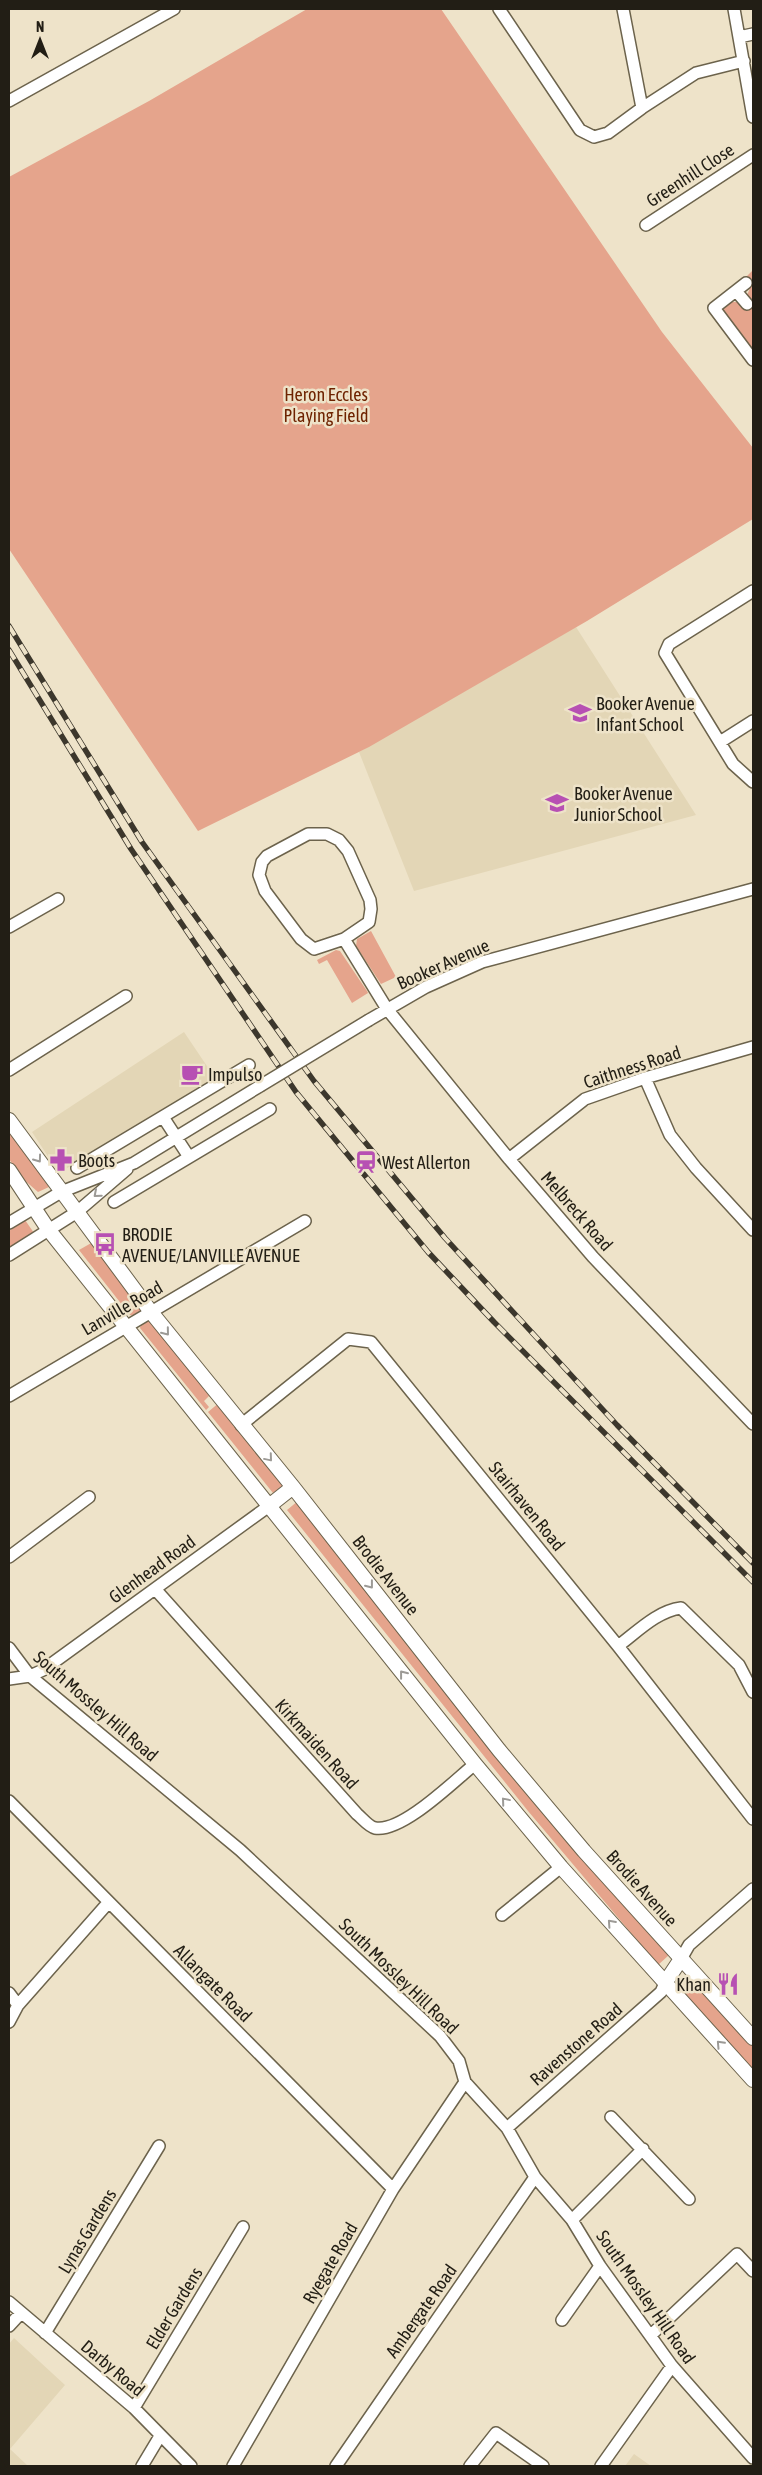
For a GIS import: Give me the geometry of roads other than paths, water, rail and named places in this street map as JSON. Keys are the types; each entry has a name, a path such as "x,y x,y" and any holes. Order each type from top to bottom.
{"street":[{"path":"9,101 174,9"},
{"path":"498,9 580,130 594,137 608,134 642,108 696,73 744,61"},
{"path":"622,9 642,108"},
{"path":"734,9 753,117"},
{"path":"739,37 753,34"},
{"name":"Greenhill Close","path":"646,225 753,155"},
{"path":"746,283 714,308 753,360"},
{"path":"736,291 747,304"},
{"path":"753,591 669,644 666,649 666,656 733,764 753,782"},
{"path":"720,742 753,721"},
{"path":"314,833 326,834 339,840 348,852 371,909 369,922 344,939 314,949 300,939 261,883 261,868 267,856 314,833"},
{"name":"Booker Avenue","path":"9,1255 77,1212 134,1163 387,1009 432,984 482,962 753,889"},
{"path":"9,928 58,899"},
{"name":"Melbreck Road","path":"344,939 387,1009 509,1160 593,1257 753,1424"},
{"path":"9,1070 126,996"},
{"name":"Caithness Road","path":"509,1160 585,1099 645,1078 753,1047"},
{"path":"77,1168 249,1065"},
{"path":"645,1078 670,1135 696,1168 753,1230"},
{"path":"114,1202 270,1109"},
{"path":"163,1117 189,1157"},
{"name":"Brodie Avenue","path":"9,1120 151,1312 293,1487 499,1750 584,1851 753,2038"},
{"path":"88,1161 98,1177"},
{"name":"Booker Avenue","path":"9,1223 62,1192 134,1163"},
{"path":"9,1170 36,1207 48,1229 475,1764 561,1867 753,2080"},
{"name":"Lanville Road","path":"9,1396 305,1221"},
{"name":"Stairhaven Road","path":"241,1425 348,1339 371,1342 618,1646 753,1819"},
{"name":"Glenhead Road","path":"30,1676 43,1670 156,1590 293,1487"},
{"path":"9,1557 90,1497"},
{"name":"Kirkmaiden Road","path":"156,1590 356,1814 374,1828 390,1828 409,1817 475,1764"},
{"path":"618,1646 660,1614 669,1609 681,1608 739,1665 753,1692"},
{"name":"South Mossley Hill Road","path":"9,1648 30,1676 240,1850 440,2036 459,2061 465,2082 507,2128 535,2176 572,2220 600,2266 672,2366 753,2458"},
{"path":"9,1679 30,1676"},
{"name":"Allangate Road","path":"9,1801 393,2189"},
{"path":"502,1915 561,1867"},
{"path":"665,1983 690,1945 753,1889"},
{"path":"9,2022 18,2005 108,1902"},
{"name":"Ravenstone Road","path":"507,2128 661,1992 665,1983"},
{"path":"9,1993 18,2005"},
{"name":"Ryegate Road","path":"234,2466 393,2189 465,2082"},
{"path":"611,2117 690,2199"},
{"name":"Lynas Gardens","path":"45,2333 159,2146"},
{"path":"572,2220 643,2150"},
{"name":"Ambergate Road","path":"336,2466 535,2176"},
{"name":"Elder Gardens","path":"134,2408 243,2227"},
{"path":"651,2335 738,2254 753,2271"},
{"path":"562,2320 600,2266"},
{"name":"Darby Road","path":"9,2302 134,2408 191,2466"},
{"path":"9,2326 20,2313"},
{"path":"601,2466 672,2366"},
{"path":"470,2466 496,2433 543,2466"},
{"path":"142,2466 160,2436"}],"railway":[{"path":"9,626 142,842 314,1081 445,1238 617,1425 753,1563"},
{"path":"9,650 131,849 296,1092 428,1252 494,1322 753,1582"}],"place":[{"name":"Booker Avenue Infant School","path":"580,713"},
{"name":"Booker Avenue Junior School","path":"557,803"},
{"name":"Impulso","path":"192,1074"},
{"name":"Boots","path":"61,1160"},
{"name":"West Allerton","path":"366,1162"},
{"name":"BRODIE AVENUE/LANVILLE AVENUE","path":"105,1244"},
{"name":"Khan","path":"728,1984"}],"park label":[{"name":"Heron Eccles Playing Field","path":"326,404"}]}
